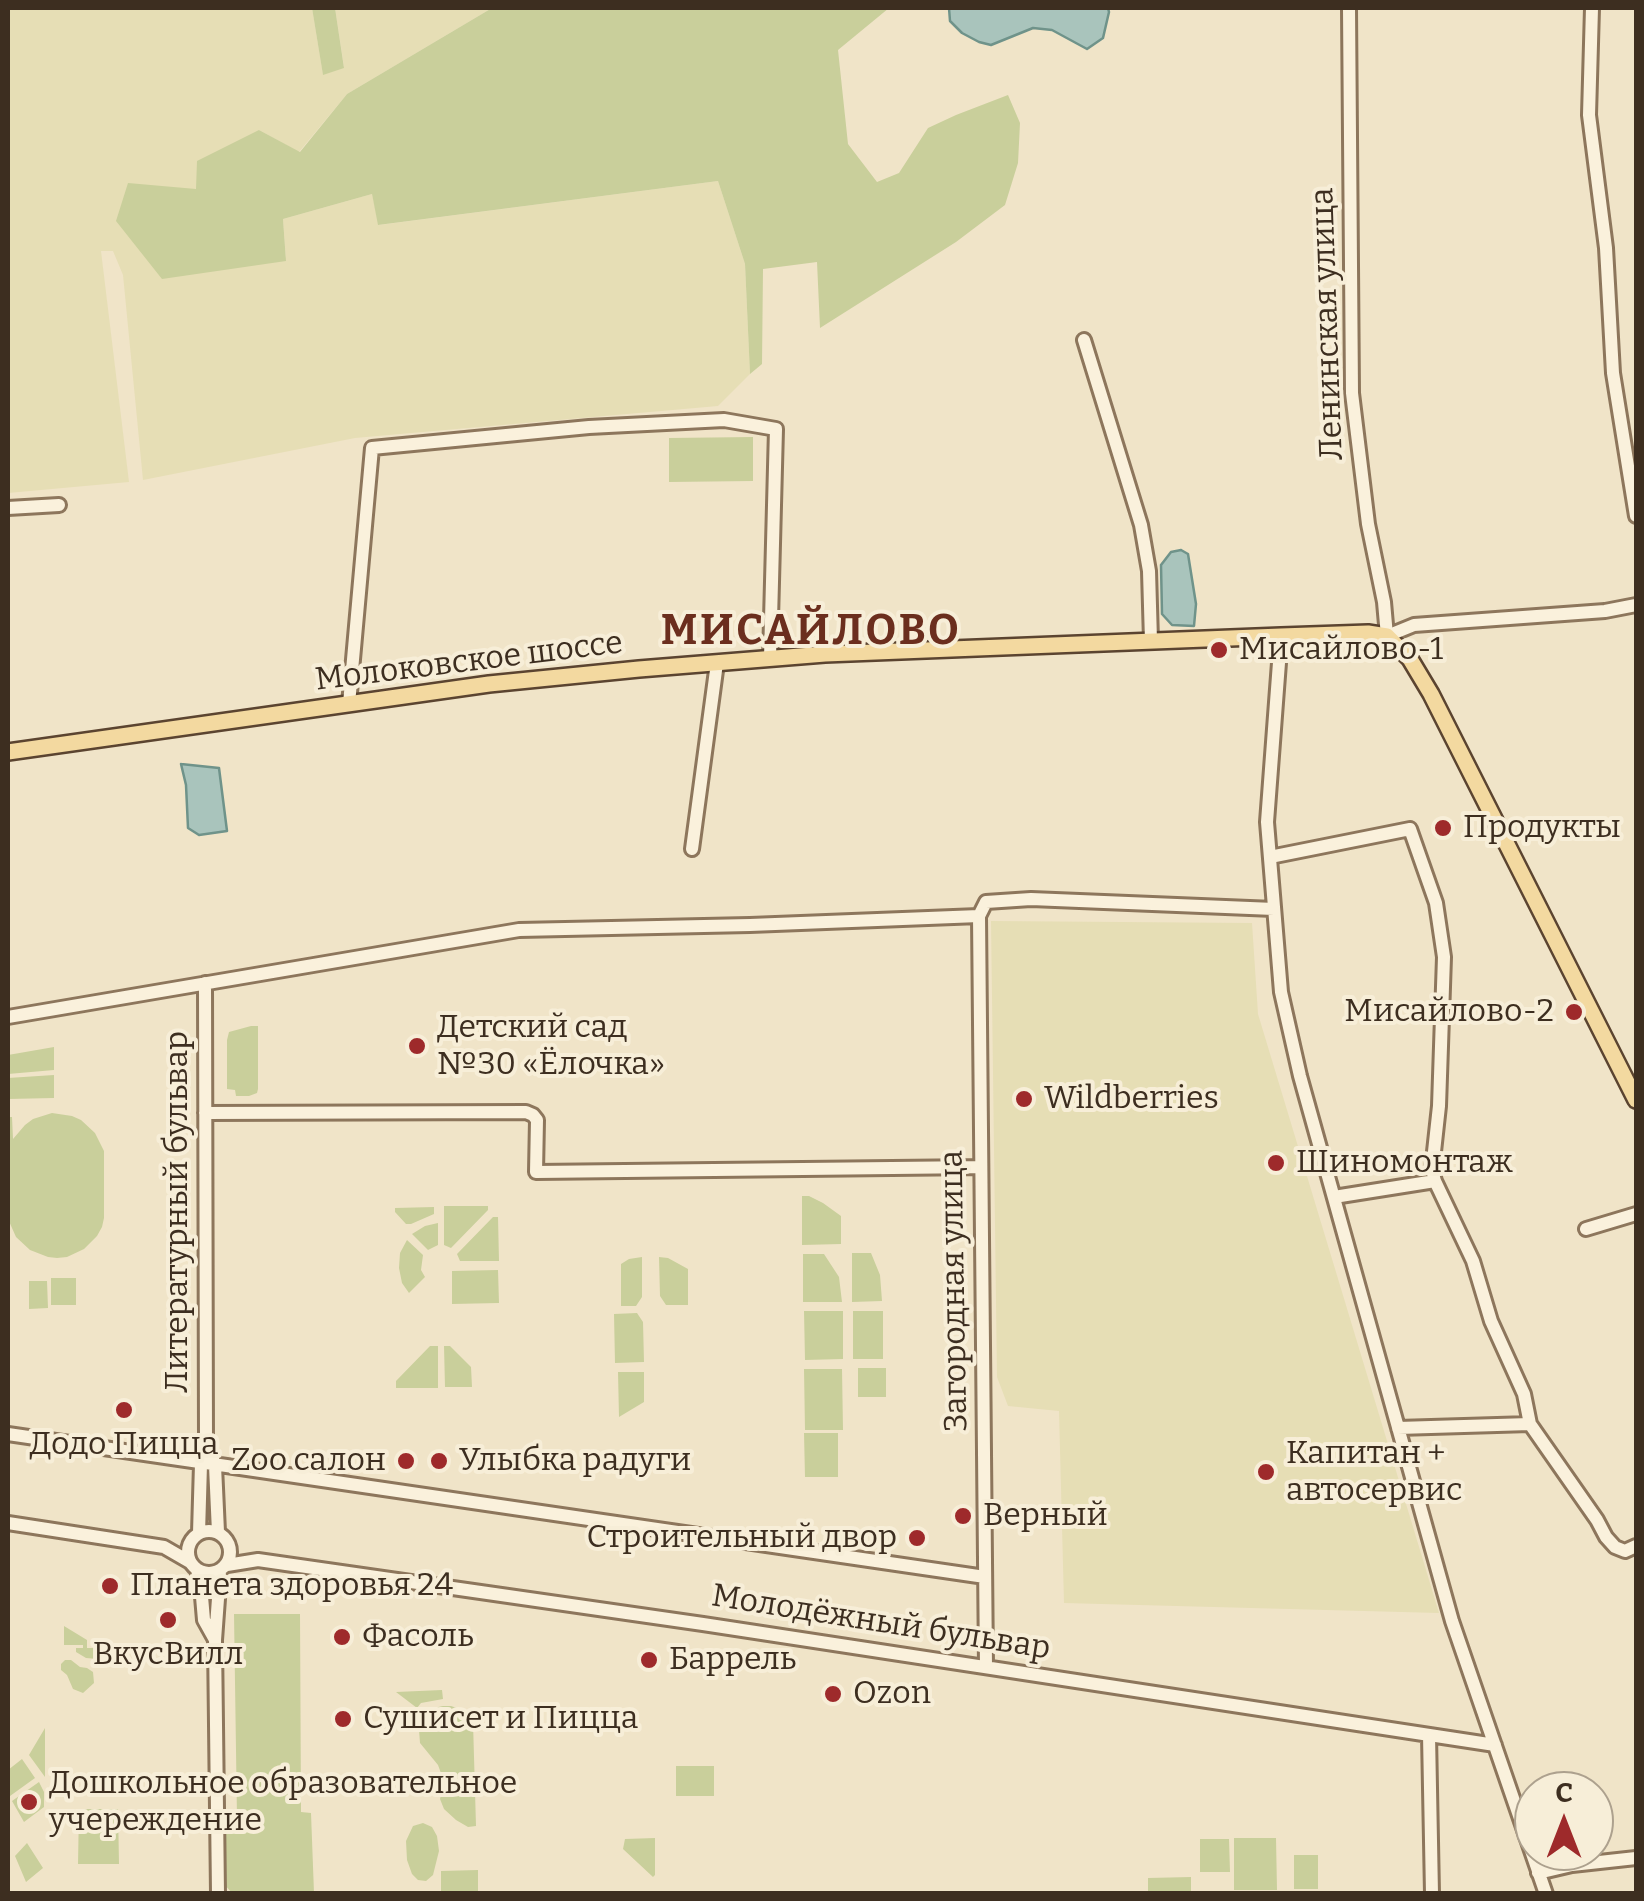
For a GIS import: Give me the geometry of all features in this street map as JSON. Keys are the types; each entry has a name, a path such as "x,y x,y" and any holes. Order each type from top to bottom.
{"main road":[{"name":"Молоковское шоссе","path":"8,752 489,684 770,658 1282,636 1387,636"},
{"path":"1387,636 1410,659 1431,694 1636,1100"}],"street":[{"name":"Ленинская улица","path":"1348,8 1352,393 1387,636"},
{"path":"1592,8 1589,114 1606,248 1614,373 1636,516"},
{"path":"1084,340 1141,525 1149,571 1151,641"},
{"path":"349,704 372,448 589,427 724,420 776,429 770,658"},
{"path":"8,508 60,505"},
{"path":"1387,636 1414,625 1605,611 1636,605"},
{"path":"1282,636 1268,822 1281,992 1300,1076 1452,1621 1546,1894"},
{"path":"692,848 717,664"},
{"path":"1270,857 1410,829 1436,903 1444,956 1432,1170 1435,1181 1473,1261 1491,1321 1524,1394 1530,1424 1606,1537 1625,1551 1636,1546"},
{"path":"8,1017 520,930 979,916 986,902 1031,899 1274,908"},
{"name":"Загородная улица","path":"979,916 986,1666"},
{"name":"Литературный бульвар","path":"205,982 206,1442 218,1532"},
{"path":"206,1114 526,1112 537,1120 536,1172 982,1168"},
{"path":"1334,1197 1435,1181"},
{"path":"1586,1228 1636,1214"},
{"path":"1398,1428 1530,1424"},
{"path":"8,1434 985,1577"},
{"name":"Литературный бульвар","path":"195,1536 208,1465"},
{"path":"8,1524 164,1547 206,1573 223,1568"},
{"path":"164,1547 208,1530 218,1532 230,1546 230,1556 223,1568 215,1640 218,1894"},
{"path":"195,1536 188,1548 201,1584 204,1620 215,1640"},
{"name":"Молодёжный бульвар","path":"230,1546 258,1560 1495,1745"},
{"name":"Молодёжный бульвар","path":"223,1568 258,1560"},
{"path":"1428,1736 1432,1894"},
{"path":"1538,1872 1636,1858"}],"shaded area":[{"path":"8,8 312,8 323,74 344,67 335,8 492,8 347,94 299,152 259,130 286,260 283,219 372,194 379,225 718,181 745,264 750,374 718,406 355,438 143,480 123,275 113,251 101,251 129,482 8,493"},
{"path":"991,921 1252,923 1258,1014 1439,1613 1064,1603 1059,1411 1008,1406 997,1377"}],"green space":[{"path":"312,8 335,8 344,68 323,75"},
{"path":"492,8 889,8 838,50 848,144 877,182 899,173 928,128 1008,95 1020,123 1018,163 1005,205 956,242 820,328 817,262 763,269 762,364 750,374 745,264 718,181 378,225 372,194 283,219 286,261 162,279 116,221 128,183 196,189 197,161 259,130 300,152 347,94"},
{"path":"753,437 753,481 669,482 669,438"},
{"path":"258,1026 258,1089 249,1096 236,1096 235,1090 227,1089 227,1040 229,1032"},
{"path":"54,1047 54,1070 8,1074 8,1055"},
{"path":"54,1075 54,1098 8,1099 8,1078"},
{"path":"52,1113 81,1120 95,1133 104,1151 102,1227 84,1249 57,1258 30,1250 16,1237 8,1219 8,1117 12,1117 13,1139 33,1119"},
{"path":"802,1196 823,1203 841,1216 841,1244 802,1245"},
{"path":"444,1206 488,1206 488,1210 451,1248 444,1245"},
{"path":"434,1207 434,1214 411,1224 395,1212 395,1208"},
{"path":"493,1217 498,1217 499,1261 460,1261 457,1254"},
{"path":"438,1223 438,1245 428,1250 412,1234"},
{"path":"407,1240 423,1255 421,1270 425,1277 409,1293 399,1268 400,1253"},
{"path":"852,1253 871,1253 880,1275 882,1301 852,1302"},
{"path":"803,1254 824,1254 839,1277 842,1302 803,1302"},
{"path":"642,1257 642,1297 636,1306 621,1306 621,1264"},
{"path":"659,1257 688,1269 688,1305 666,1305 660,1296"},
{"path":"498,1270 499,1303 452,1304 452,1271"},
{"path":"51,1278 76,1278 76,1305 51,1305"},
{"path":"29,1281 47,1281 48,1308 29,1309"},
{"path":"804,1311 843,1311 843,1359 805,1360"},
{"path":"853,1311 883,1311 883,1359 853,1359"},
{"path":"637,1313 643,1322 644,1362 615,1363 614,1314"},
{"path":"430,1346 438,1346 438,1388 396,1388 396,1381"},
{"path":"444,1346 450,1346 471,1367 472,1387 445,1387"},
{"path":"858,1368 886,1368 886,1397 858,1397"},
{"path":"804,1369 842,1369 843,1430 805,1430"},
{"path":"618,1372 644,1372 644,1402 619,1417"},
{"path":"804,1433 838,1433 838,1477 805,1477"},
{"path":"234,1614 300,1614 301,1812 311,1813 314,1893 232,1893 224,1884 225,1819 237,1818"},
{"path":"64,1626 87,1640 87,1648 98,1648 98,1659 76,1652 83,1645 64,1645"},
{"path":"65,1660 93,1672 94,1683 83,1693 73,1689 61,1670"},
{"path":"442,1690 443,1699 421,1703 417,1708 396,1692"},
{"path":"443,1706 466,1711 473,1722 476,1826 468,1827 444,1809 438,1765 420,1743 420,1714"},
{"path":"45,1728 45,1777 29,1755"},
{"path":"22,1759 35,1778 10,1796 8,1770"},
{"path":"676,1766 714,1766 714,1796 676,1796"},
{"path":"39,1782 44,1807 24,1822 12,1801"},
{"path":"79,1809 118,1809 119,1864 78,1864"},
{"path":"423,1823 432,1827 439,1851 433,1875 426,1881 412,1874 406,1841 413,1826"},
{"path":"655,1838 653,1877 623,1849 625,1839"},
{"path":"1234,1838 1276,1838 1277,1890 1234,1890"},
{"path":"1200,1839 1229,1839 1230,1872 1200,1872"},
{"path":"27,1843 43,1868 26,1882 15,1856"},
{"path":"1294,1855 1318,1855 1318,1889 1294,1889"},
{"path":"478,1870 478,1893 441,1893 441,1871"},
{"path":"1191,1877 1191,1893 1148,1893 1148,1878"}],"water":[{"path":"949,8 1108,8 1109,12 1103,38 1087,49 1052,30 1033,28 991,45 979,42 950,21"},
{"path":"1181,550 1188,554 1196,604 1194,626 1172,625 1162,614 1161,565 1171,552"},
{"path":"181,764 219,768 227,831 199,835 188,828"}],"place":[{"name":"Мисайлово-1","path":"1219,650"},
{"name":"Продукты","path":"1443,828"},
{"name":"Мисайлово-2","path":"1574,1012"},
{"name":"Детский сад №30 «Ёлочка»","path":"417,1046"},
{"name":"Wildberries","path":"1024,1099"},
{"name":"Шиномонтаж","path":"1276,1163"},
{"name":"Додо Пицца","path":"124,1410"},
{"name":"Zoo салон","path":"406,1461"},
{"name":"Улыбка радуги","path":"439,1461"},
{"name":"Капитан + автосервис","path":"1266,1472"},
{"name":"Верный","path":"963,1516"},
{"name":"Строительный двор","path":"917,1538"},
{"name":"Планета здоровья 24","path":"110,1586"},
{"name":"ВкусВилл","path":"168,1620"},
{"name":"Фасоль","path":"342,1637"},
{"name":"Баррель","path":"649,1660"},
{"name":"Ozon","path":"833,1694"},
{"name":"Сушисет и Пицца","path":"343,1719"},
{"name":"Дошкольное образовательное учереждение","path":"29,1802"}],"district":[{"name":"МИСАЙЛОВО","path":"811,632"}]}
